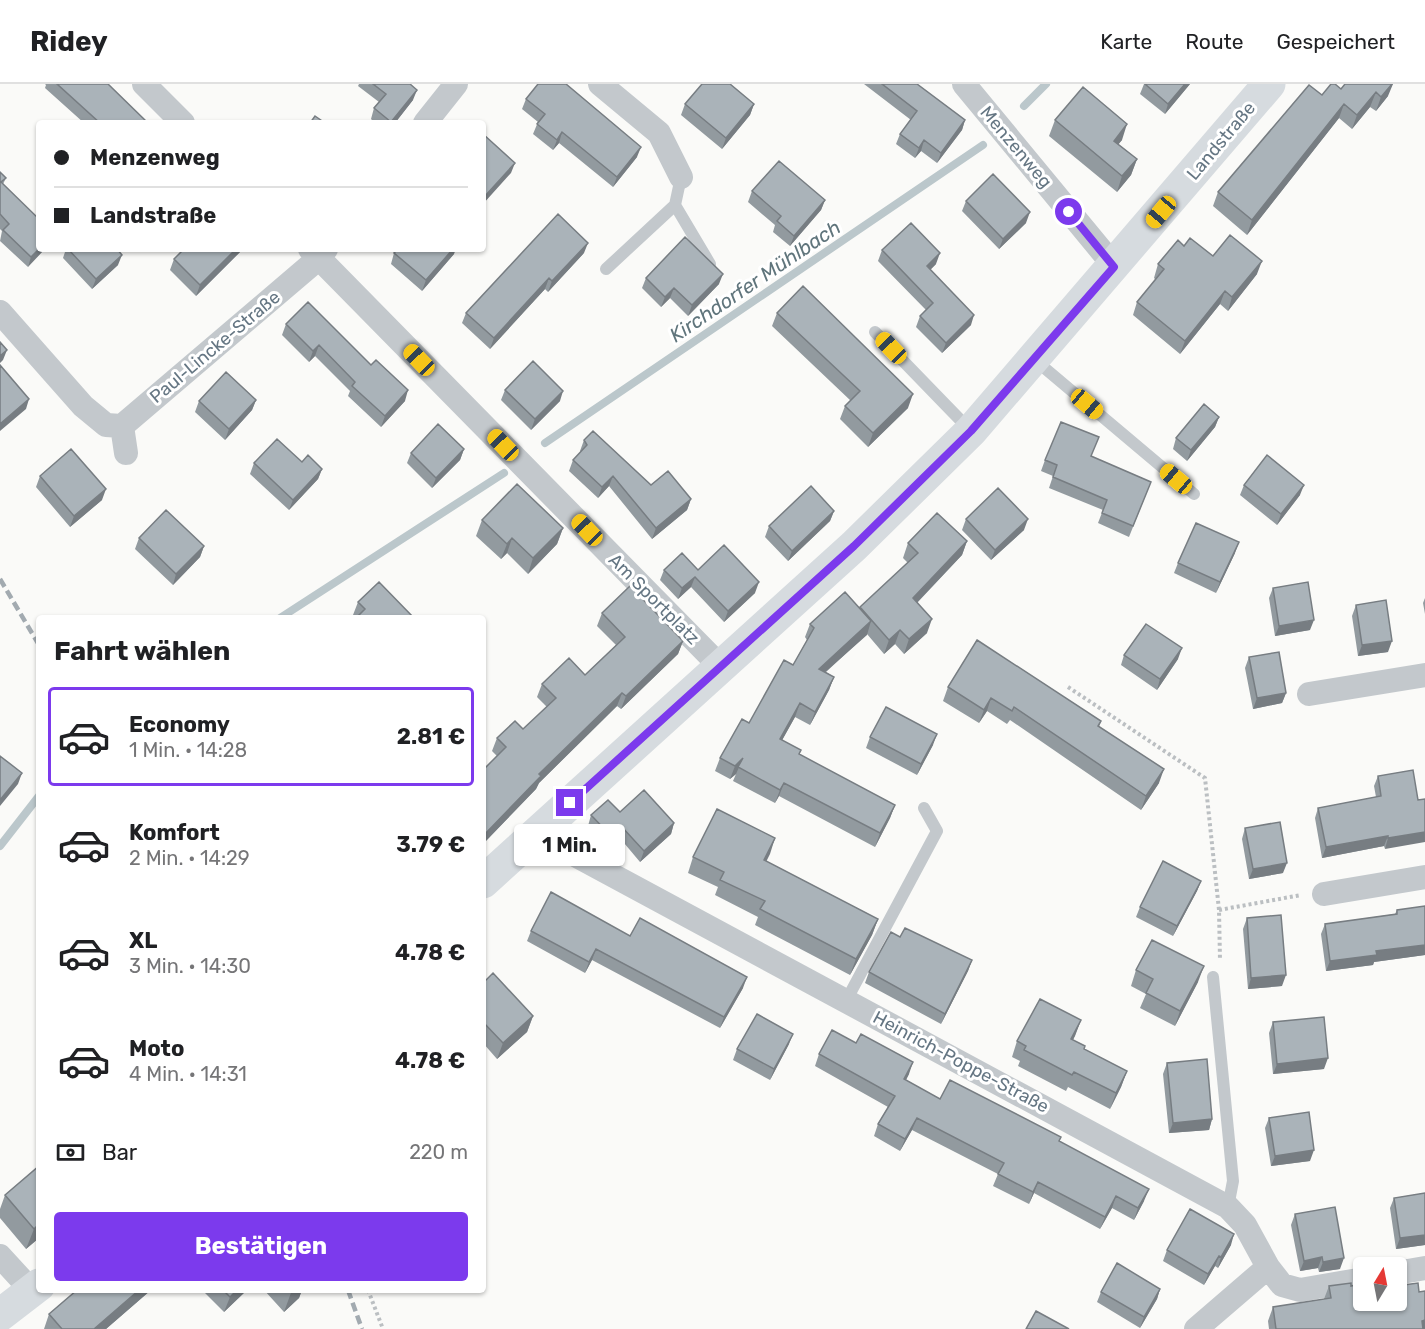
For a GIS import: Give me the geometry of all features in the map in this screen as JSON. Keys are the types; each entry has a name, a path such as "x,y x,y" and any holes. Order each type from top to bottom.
{"street":[{"path":"144,84 180,120"},
{"path":"427,120 456,84"},
{"path":"600,84 659,133 681,177"},
{"name":"Menzenweg","path":"964,84 1114,267"},
{"name":"Landstraße","path":"486,879 854,546 971,431 1269,84"},
{"name":"Paul-Lincke-Straße","path":"122,426 318,252"},
{"name":"Am Sportplatz","path":"318,252 721,666"},
{"path":"0,312 83,406 105,425 122,426 126,453"},
{"path":"1309,694 1425,675"},
{"name":"Heinrich-Poppe-Straße","path":"536,834 1228,1207 1245,1226 1268,1267 1282,1285 1300,1290 1353,1281"},
{"path":"1324,894 1425,877"},
{"path":"0,1256 35,1288 0,1315"},
{"path":"1196,1329 1268,1267"},
{"path":"1407,1271 1425,1268"}],"lane":[{"path":"606,269 675,205 681,177"},
{"path":"675,205 710,264"},
{"path":"875,332 971,431"},
{"path":"1034,359 1194,494"},
{"path":"846,1001 937,831 924,808"},
{"path":"1213,977 1233,1181 1228,1207"}],"path":[{"path":"1068,687 1205,778 1219,910 1220,965 1213,977"},
{"path":"1219,910 1308,894 1324,894"},
{"path":"369,1293 383,1329"}],"building":[{"path":"57,84 108,84 145,120 97,120"},
{"path":"373,84 410,84 417,90 393,120 389,120 374,108 386,94"},
{"path":"538,84 566,84 641,147 617,177 562,132 557,140 537,124 545,114 526,99"},
{"path":"702,84 730,84 754,104 726,138 685,104"},
{"path":"882,84 917,84 965,120 941,153 924,140 919,148 900,134 917,111"},
{"path":"1145,84 1185,84 1168,104"},
{"path":"1331,84 1341,89 1345,84 1392,84 1381,97 1376,92 1357,115 1344,104 1252,220 1218,192 1309,85 1322,95"},
{"path":"1083,87 1127,124 1114,141 1137,159 1122,176 1055,120"},
{"path":"486,137 515,163 486,195"},
{"path":"779,161 825,200 794,236 777,221 781,216 752,191"},
{"path":"0,172 6,178 1,182 36,216 36,252 31,257 3,230 9,224 0,214"},
{"path":"993,174 1030,212 1003,239 966,201"},
{"path":"558,214 588,243 552,281 549,278 494,338 466,313"},
{"path":"911,223 940,253 927,266 974,315 946,343 920,316 933,303 882,250"},
{"path":"1230,235 1262,261 1232,297 1225,291 1185,341 1137,302 1164,269 1158,264 1178,240 1184,246 1190,238 1213,256"},
{"path":"685,237 723,274 692,305 674,288 665,297 646,278"},
{"path":"71,252 120,252 122,255 96,279"},
{"path":"181,252 233,252 200,285 174,259"},
{"path":"395,252 450,252 426,280"},
{"path":"803,286 913,394 873,433 845,406 860,391 777,313"},
{"path":"308,302 371,365 376,360 408,390 385,416 352,386 355,382 319,345 313,351 286,324"},
{"path":"0,342 7,350 0,356"},
{"path":"533,361 563,391 535,419 505,390"},
{"path":"0,365 29,399 0,424"},
{"path":"226,372 256,400 229,429 199,401"},
{"path":"1204,404 1219,417 1191,450 1176,438"},
{"path":"1061,422 1099,437 1091,456 1151,482 1133,526 1102,513 1107,500 1053,477 1057,465 1045,460"},
{"path":"438,424 464,449 436,478 411,453"},
{"path":"593,431 651,485 668,471 691,499 656,528 613,476 602,487 573,460 587,445 584,440"},
{"path":"277,439 302,462 308,455 322,469 293,500 254,463"},
{"path":"71,449 106,489 74,516 40,476"},
{"path":"1267,455 1304,485 1281,514 1244,485"},
{"path":"517,484 563,528 533,558 512,538 507,544 482,520"},
{"path":"811,486 834,511 792,551 769,526"},
{"path":"998,488 1028,519 995,550 966,519"},
{"path":"166,510 204,546 176,574 139,538"},
{"path":"937,513 967,541 913,598 932,619 909,639 900,630 889,640 860,607 918,553 908,543"},
{"path":"1196,523 1239,542 1220,582 1178,563"},
{"path":"724,545 759,582 728,611 695,577 682,588 664,570 682,553 698,570"},
{"path":"379,582 411,615 359,615 365,609 358,602"},
{"path":"1308,582 1314,620 1279,626 1273,588"},
{"path":"630,586 683,641 626,696 622,693 539,774 541,776 486,833 486,767 506,747 497,738 515,721 523,729 556,698 542,684 569,658 585,675 625,637 602,613"},
{"path":"845,592 871,621 819,669 834,677 815,712 800,703 780,739 801,750 799,754 895,805 880,833 784,783 780,790 738,767 743,758 735,766 720,758 742,719 749,723 784,660 793,665 814,628 810,624"},
{"path":"1386,600 1392,641 1362,645 1356,605"},
{"path":"1146,624 1182,648 1160,679 1124,655"},
{"path":"977,640 1101,721 1098,726 1164,769 1146,796 1014,707 1012,711 991,698 984,710 948,687"},
{"path":"1279,652 1286,693 1257,698 1249,657"},
{"path":"886,707 937,734 921,764 870,737"},
{"path":"0,756 22,773 0,800"},
{"path":"1413,770 1418,800 1425,799 1425,832 1326,847 1318,808 1381,796 1378,776"},
{"path":"644,790 674,823 644,851 622,827 612,837 591,815 608,800 620,812"},
{"path":"717,809 775,838 764,860 878,919 856,959 760,909 765,901 720,880 724,872 693,857"},
{"path":"1280,822 1287,863 1253,869 1245,828"},
{"path":"1163,861 1201,881 1177,926 1140,907"},
{"path":"551,892 630,936 640,918 747,977 724,1017 596,949 589,962 531,931"},
{"path":"1425,906 1425,945 1376,951 1377,955 1330,961 1325,924 1397,914 1397,910"},
{"path":"1281,915 1286,975 1251,978 1247,918"},
{"path":"905,928 972,960 945,1014 869,972 891,932 900,937"},
{"path":"1152,940 1204,966 1180,1011 1146,993 1153,979 1136,970"},
{"path":"493,973 533,1016 503,1043 486,1025 486,980"},
{"path":"1040,999 1081,1020 1071,1039 1085,1046 1084,1049 1127,1071 1116,1093 1074,1072 1072,1075 1024,1050 1026,1046 1017,1041"},
{"path":"757,1014 793,1034 774,1069 737,1049"},
{"path":"1324,1017 1328,1058 1277,1064 1273,1022"},
{"path":"832,1030 856,1043 861,1034 913,1062 904,1079 940,1099 950,1080 1061,1137 1059,1141 1149,1189 1138,1208 1116,1196 1105,1217 1038,1182 1033,1192 998,1174 1004,1163 917,1118 905,1139 878,1124 895,1096 819,1054"},
{"path":"1207,1059 1212,1119 1173,1123 1167,1063"},
{"path":"1309,1112 1314,1150 1275,1156 1269,1118"},
{"path":"36,1169 36,1227 34,1229 5,1195"},
{"path":"1425,1193 1425,1235 1400,1238 1394,1198"},
{"path":"1335,1207 1344,1258 1323,1262 1322,1257 1304,1261 1295,1214"},
{"path":"1190,1209 1234,1234 1208,1274 1167,1250"},
{"path":"1117,1263 1160,1289 1144,1317 1101,1292"},
{"path":"1351,1283 1351,1286 1353,1286 1353,1311 1407,1311 1407,1284 1418,1283 1419,1292 1425,1291 1423,1329 1276,1329 1273,1307 1331,1298 1329,1286"},
{"path":"74,1293 136,1293 94,1329 62,1329 49,1314"},
{"path":"1036,1311 1069,1329 1026,1329"}],"waterway":[{"name":"Kirchdorfer Mühlbach","path":"1024,106 1046,84"},
{"name":"Kirchdorfer Mühlbach","path":"545,443 983,145"},
{"name":"Kirchdorfer Mühlbach","path":"285,615 504,473"},
{"name":"Kirchdorfer Mühlbach","path":"0,846 36,800"}],"railway":[{"path":"0,579 36,640"},
{"path":"349,1293 362,1329"}],"route":[{"path":"570,803 854,546 971,431 1114,267 1069,212"}]}
